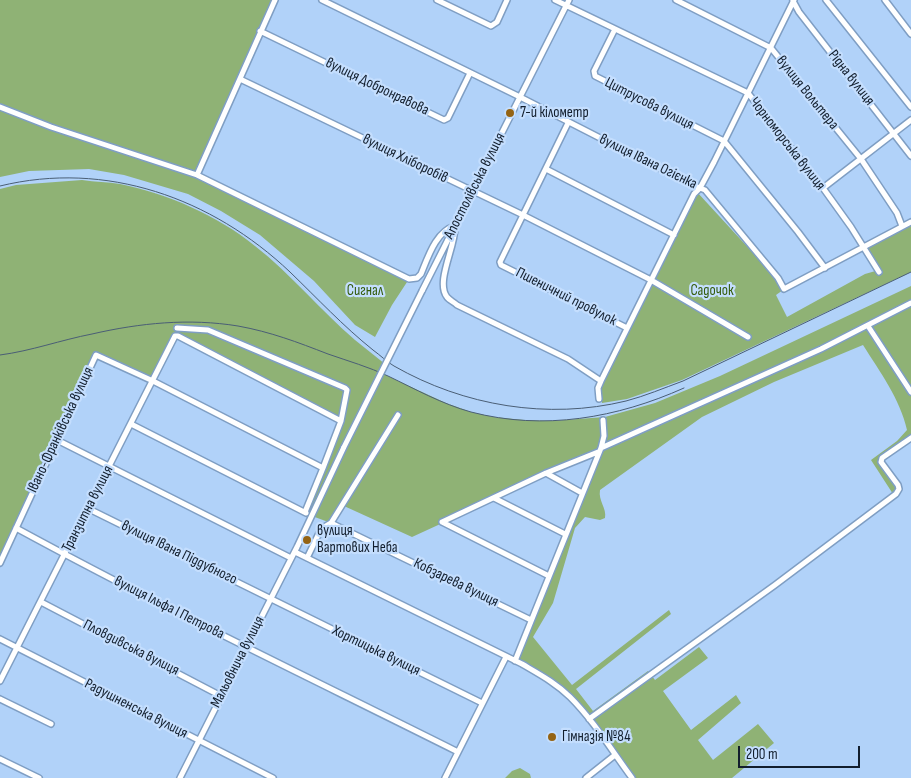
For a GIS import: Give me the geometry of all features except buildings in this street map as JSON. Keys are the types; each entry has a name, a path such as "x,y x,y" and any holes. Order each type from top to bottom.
{"street":[{"path":"197,175 275,0"},
{"name":"вулиця Івана Огієнка","path":"322,0 700,188 721,209 737,231 778,278 784,289 911,222"},
{"path":"437,0 491,26 497,22 507,0"},
{"name":"Чорноморська вулиця","path":"555,0 567,3 615,29 748,94 823,188 879,272"},
{"name":"вулиця Вольтера","path":"676,0 771,48 861,159 897,213 902,226"},
{"path":"599,399 598,388 600,381 694,194 700,188 748,94 794,0"},
{"name":"Рідна вулиця","path":"794,0 799,12 911,156"},
{"path":"826,0 911,107"},
{"path":"885,0 911,34"},
{"name":"Апостолівська вулиця","path":"312,516 344,446 567,3"},
{"name":"Цитрусова вулиця","path":"615,29 594,71 594,76 724,141"},
{"name":"вулиця Добронравова","path":"260,31 444,120 448,118 470,73"},
{"name":"вулиця Хліборобів","path":"240,79 523,215 651,280 748,337"},
{"path":"0,107 51,127 197,175 409,279 417,278 421,274 443,232 455,226 455,236 443,282 447,298 568,359 600,381"},
{"path":"823,188 911,120"},
{"path":"523,215 568,122"},
{"path":"724,141 798,232 824,268"},
{"path":"546,169 674,235"},
{"name":"Пшеничний провулок","path":"523,215 500,258 501,265 626,328"},
{"path":"549,576 442,522 821,349 911,303"},
{"path":"868,326 911,392"},
{"path":"177,328 208,330 347,390 341,421 305,512"},
{"name":"Транзитна вулиця","path":"0,681 153,381 174,336 178,336 341,421"},
{"name":"Івано-Франківська вулиця","path":"0,563 96,355 153,381"},
{"path":"153,381 324,468"},
{"path":"307,558 318,534 329,524 398,415"},
{"path":"515,661 600,450 604,436 604,420"},
{"path":"131,424 312,516 296,549 307,558 546,678 561,689 589,719 632,778"},
{"path":"589,719 896,494 899,490 898,485 881,462 882,458 911,438"},
{"path":"57,440 291,558"},
{"path":"546,473 582,493"},
{"path":"494,498 565,534"},
{"name":"вулиця Івана Піддубного","path":"87,508 270,598"},
{"name":"Кобзарева вулиця","path":"329,524 531,620"},
{"name":"вулиця Ільфа І Петрова","path":"16,528 65,555 458,752"},
{"name":"Мальовнича вулиця","path":"180,778 296,549"},
{"name":"Хортицька вулиця","path":"270,598 482,703"},
{"name":"Пловдивська вулиця","path":"40,602 221,696"},
{"name":"Радушненська вулиця","path":"0,638 273,778"},
{"path":"445,778 506,657"},
{"path":"0,699 51,724"},
{"path":"586,778 616,756"},
{"path":"0,759 38,778"}],"green space":[{"name":"Сигнал","path":"0,0 275,0 197,175 409,279 392,305 375,337 355,325 314,281 260,235 221,211 188,194 124,175 89,169 29,171 0,177"},
{"path":"82,180 138,188 174,200 208,215 240,235 268,257 355,340 385,364 381,373 446,403 471,412 494,417 551,421 605,417 655,403 720,376 911,286 911,439 884,456 883,462 901,485 893,494 871,460 897,441 907,430 900,407 863,345 774,382 702,417 600,490 605,518 600,520 585,517 575,528 553,603 533,637 572,685 669,610 671,614 576,689 593,711 648,671 655,680 699,647 708,658 663,691 691,730 736,695 741,703 698,740 713,760 758,724 774,743 732,778 632,778 569,696 515,661 597,452 412,537 344,506 331,523 312,516 306,508 341,421 178,336 153,381 96,355 0,563 0,189 16,185"},
{"name":"Садочок","path":"697,192 777,279 783,290 776,295 787,317 865,274 879,270 865,247 911,224 911,272 682,380 627,399 602,403 600,388"},
{"path":"520,768 530,774 531,778 505,778 512,771"}],"railway":[{"path":"0,186 40,179 79,178 118,182 156,192 192,205 227,224 259,246 290,272 351,331 394,366 421,380 478,400 507,406 537,409 597,407 626,401 654,392 683,381 911,272"},
{"path":"0,355 128,327 201,322 238,326 284,338 388,376 450,405 498,418 553,421 606,414 633,407 684,388"}],"place":[{"name":"7-й кілометр","path":"510,113"},
{"name":"вулиця Вартових Неба","path":"307,540"},
{"name":"Гімназія №84","path":"552,737"}]}
